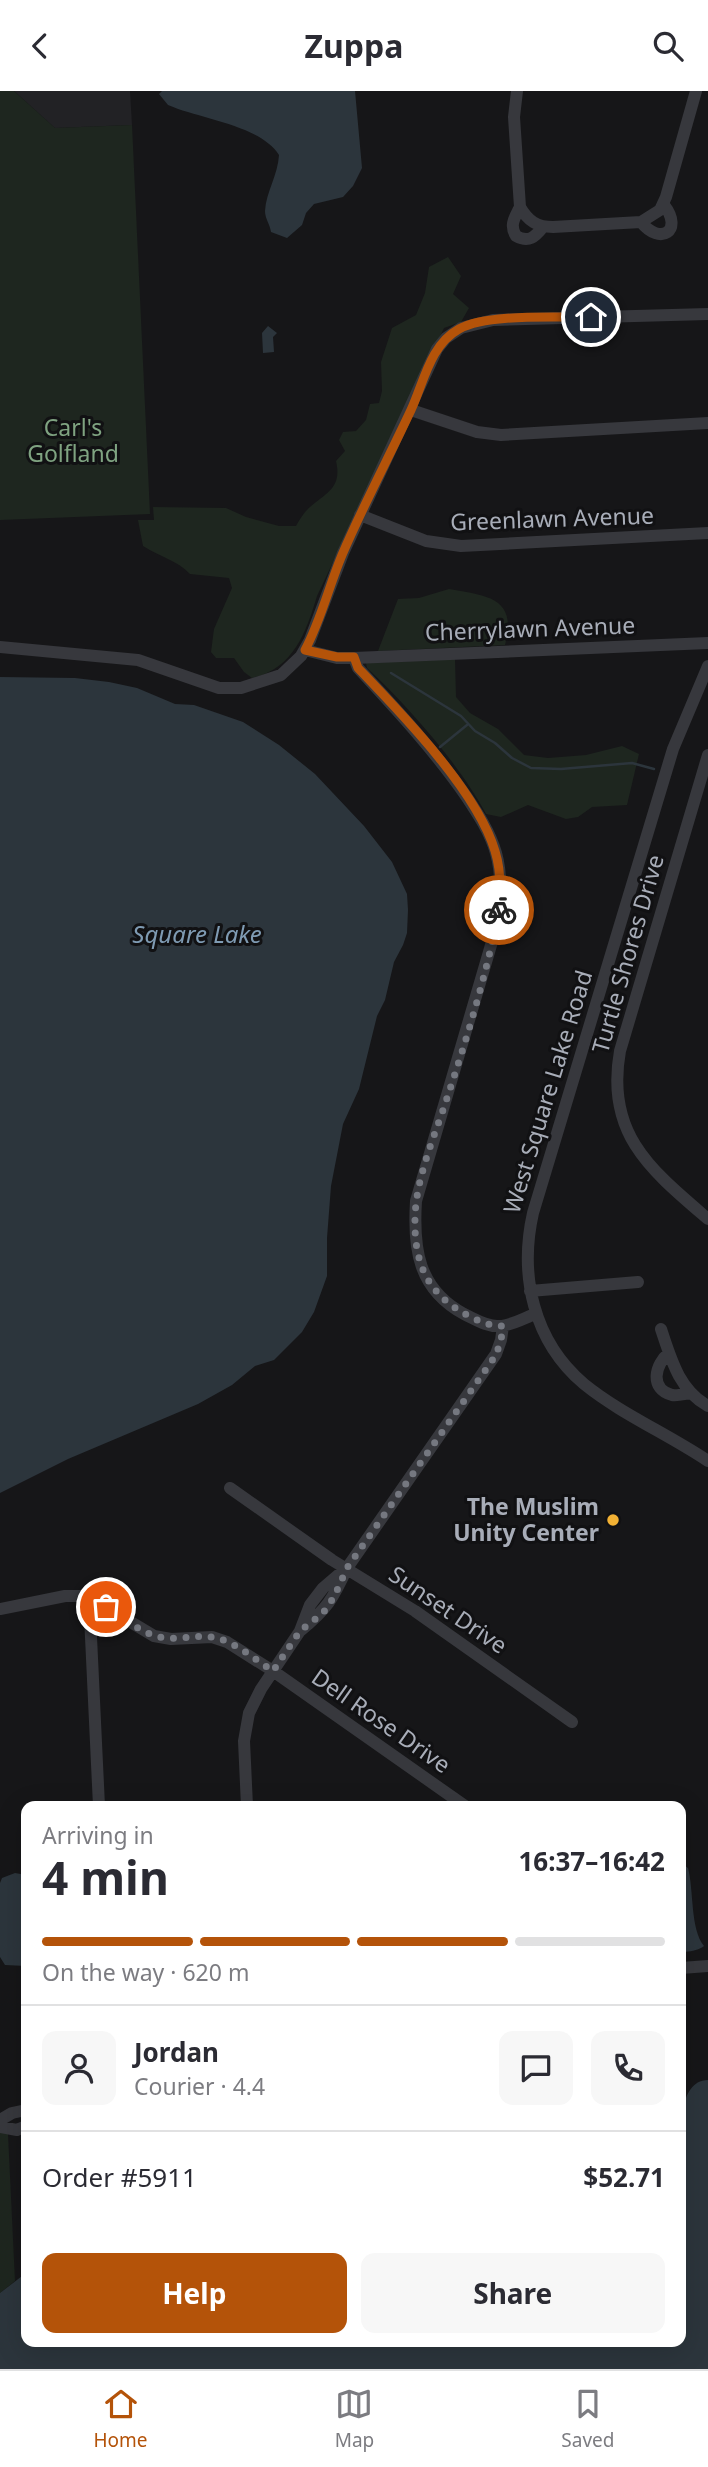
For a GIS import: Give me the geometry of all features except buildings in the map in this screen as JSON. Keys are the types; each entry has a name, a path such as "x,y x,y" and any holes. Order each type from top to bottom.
{"street":[{"path":"517,91 514,117 520,207 526,217 543,227 641,222 654,216 664,205 696,91"},
{"path":"641,222 651,233 662,235 667,232 673,222 664,205"},
{"path":"520,207 512,223 516,236 525,240 532,239 543,227"},
{"path":"0,647 138,660 208,685 241,688 281,675 305,650 360,515 437,349 446,338 467,325 520,319 708,314"},
{"path":"411,410 466,429 501,435 708,423"},
{"name":"Greenlawn Avenue","path":"360,515 426,541 461,546 708,533"},
{"name":"Cherrylawn Avenue","path":"305,650 337,657 354,657 708,643"},
{"path":"354,657 358,668 444,765 478,815 496,852 500,893 496,928 451,1087 420,1184 415,1223 421,1263 428,1282 438,1296 479,1321 503,1326 536,1314"},
{"name":"West Square Lake Road","path":"708,666 673,749 533,1213 527,1251 530,1291 536,1314 558,1356 584,1383 708,1461"},
{"name":"Turtle Shores Drive","path":"708,755 620,1051 617,1086 623,1118 639,1154 660,1178 708,1219"},
{"path":"530,1291 638,1282"},
{"path":"247,1801 245,1727 254,1700 300,1631 310,1605 323,1588 347,1568 496,1355 503,1326"},
{"path":"661,1329 669,1353 690,1393 708,1406"},
{"path":"669,1353 656,1367 658,1381 670,1395 690,1393"},
{"name":"Sunset Drive","path":"230,1489 332,1560 415,1611 572,1722"},
{"name":"Dell Rose Drive","path":"0,1609 72,1596 94,1600 154,1636 171,1639 219,1639 239,1648 459,1801"},
{"path":"94,1600 90,1616 99,1801"},
{"path":"686,1968 708,1966"},
{"path":"0,2120 12,2113 21,2112"},
{"path":"0,2127 21,2128"}],"shaded area":[{"path":"14,91 130,91 132,125 55,128"}],"green space":[{"name":"Carl's Golfland","path":"0,91 14,91 55,128 132,125 150,514 0,520"},
{"path":"448,257 461,276 453,294 469,308 461,322 444,328 317,596 296,647 278,667 252,678 234,658 216,658 211,652 214,629 232,588 229,578 190,574 174,562 143,546 138,520 154,520 153,507 226,508 279,526 296,526 306,511 328,493 335,483 336,461 345,451 339,440 343,432 356,431 366,420 370,404 379,403 382,391 381,362 392,328 416,315 425,293 429,267"},
{"path":"449,589 487,597 503,608 508,629 505,645 378,651 398,599 419,598"},
{"path":"455,659 456,697 470,713 498,729 524,755 548,758 586,755 622,746 639,754 627,805 592,807 578,817 566,819 528,805 501,817 486,814 448,756 416,718 367,668 366,663"},
{"path":"0,2132 8,2134 15,2281 0,2293"}],"water":[{"path":"162,91 355,91 362,168 353,186 343,197 314,204 306,213 302,225 287,238 271,232 265,211 279,155 270,145 244,130 168,105 159,94"},
{"path":"268,326 277,333 273,337 274,352 263,353 262,333"},
{"name":"Square Lake","path":"0,677 75,678 109,682 137,688 175,704 194,705 243,722 279,745 315,774 364,826 392,862 407,894 408,910 407,933 394,962 385,1000 377,1016 359,1089 343,1124 331,1186 327,1276 314,1312 302,1332 274,1360 255,1366 232,1385 198,1404 68,1459 0,1493"},
{"path":"686,1867 690,1877 696,1930 704,1946 686,1952"},
{"path":"15,1873 21,1874 21,1966 5,1965 0,1957 2,1878"},
{"path":"708,2080 708,2369 0,2369 0,2293 21,2277 21,2347 686,2347 686,2099 694,2085"}],"waterway":[{"path":"391,673 461,716 475,731 512,758 531,768 561,769 632,763 654,769"},
{"path":"440,747 467,725"}],"way so far":[{"path":"106,1607 154,1636 171,1639 212,1637 227,1641 273,1671 300,1631 323,1613 334,1597 347,1568 496,1355 503,1326 479,1321 438,1296 428,1282 421,1263 416,1244 415,1223 420,1184 451,1087 499,910"}],"place":[{"name":"The Muslim Unity Center","path":"613,1520"}],"route":[{"path":"499,910 500,873 496,852 478,815 444,765 358,668 354,657 337,657 305,650 360,515 411,410 431,361 446,338 467,325 494,320 591,317"}]}
